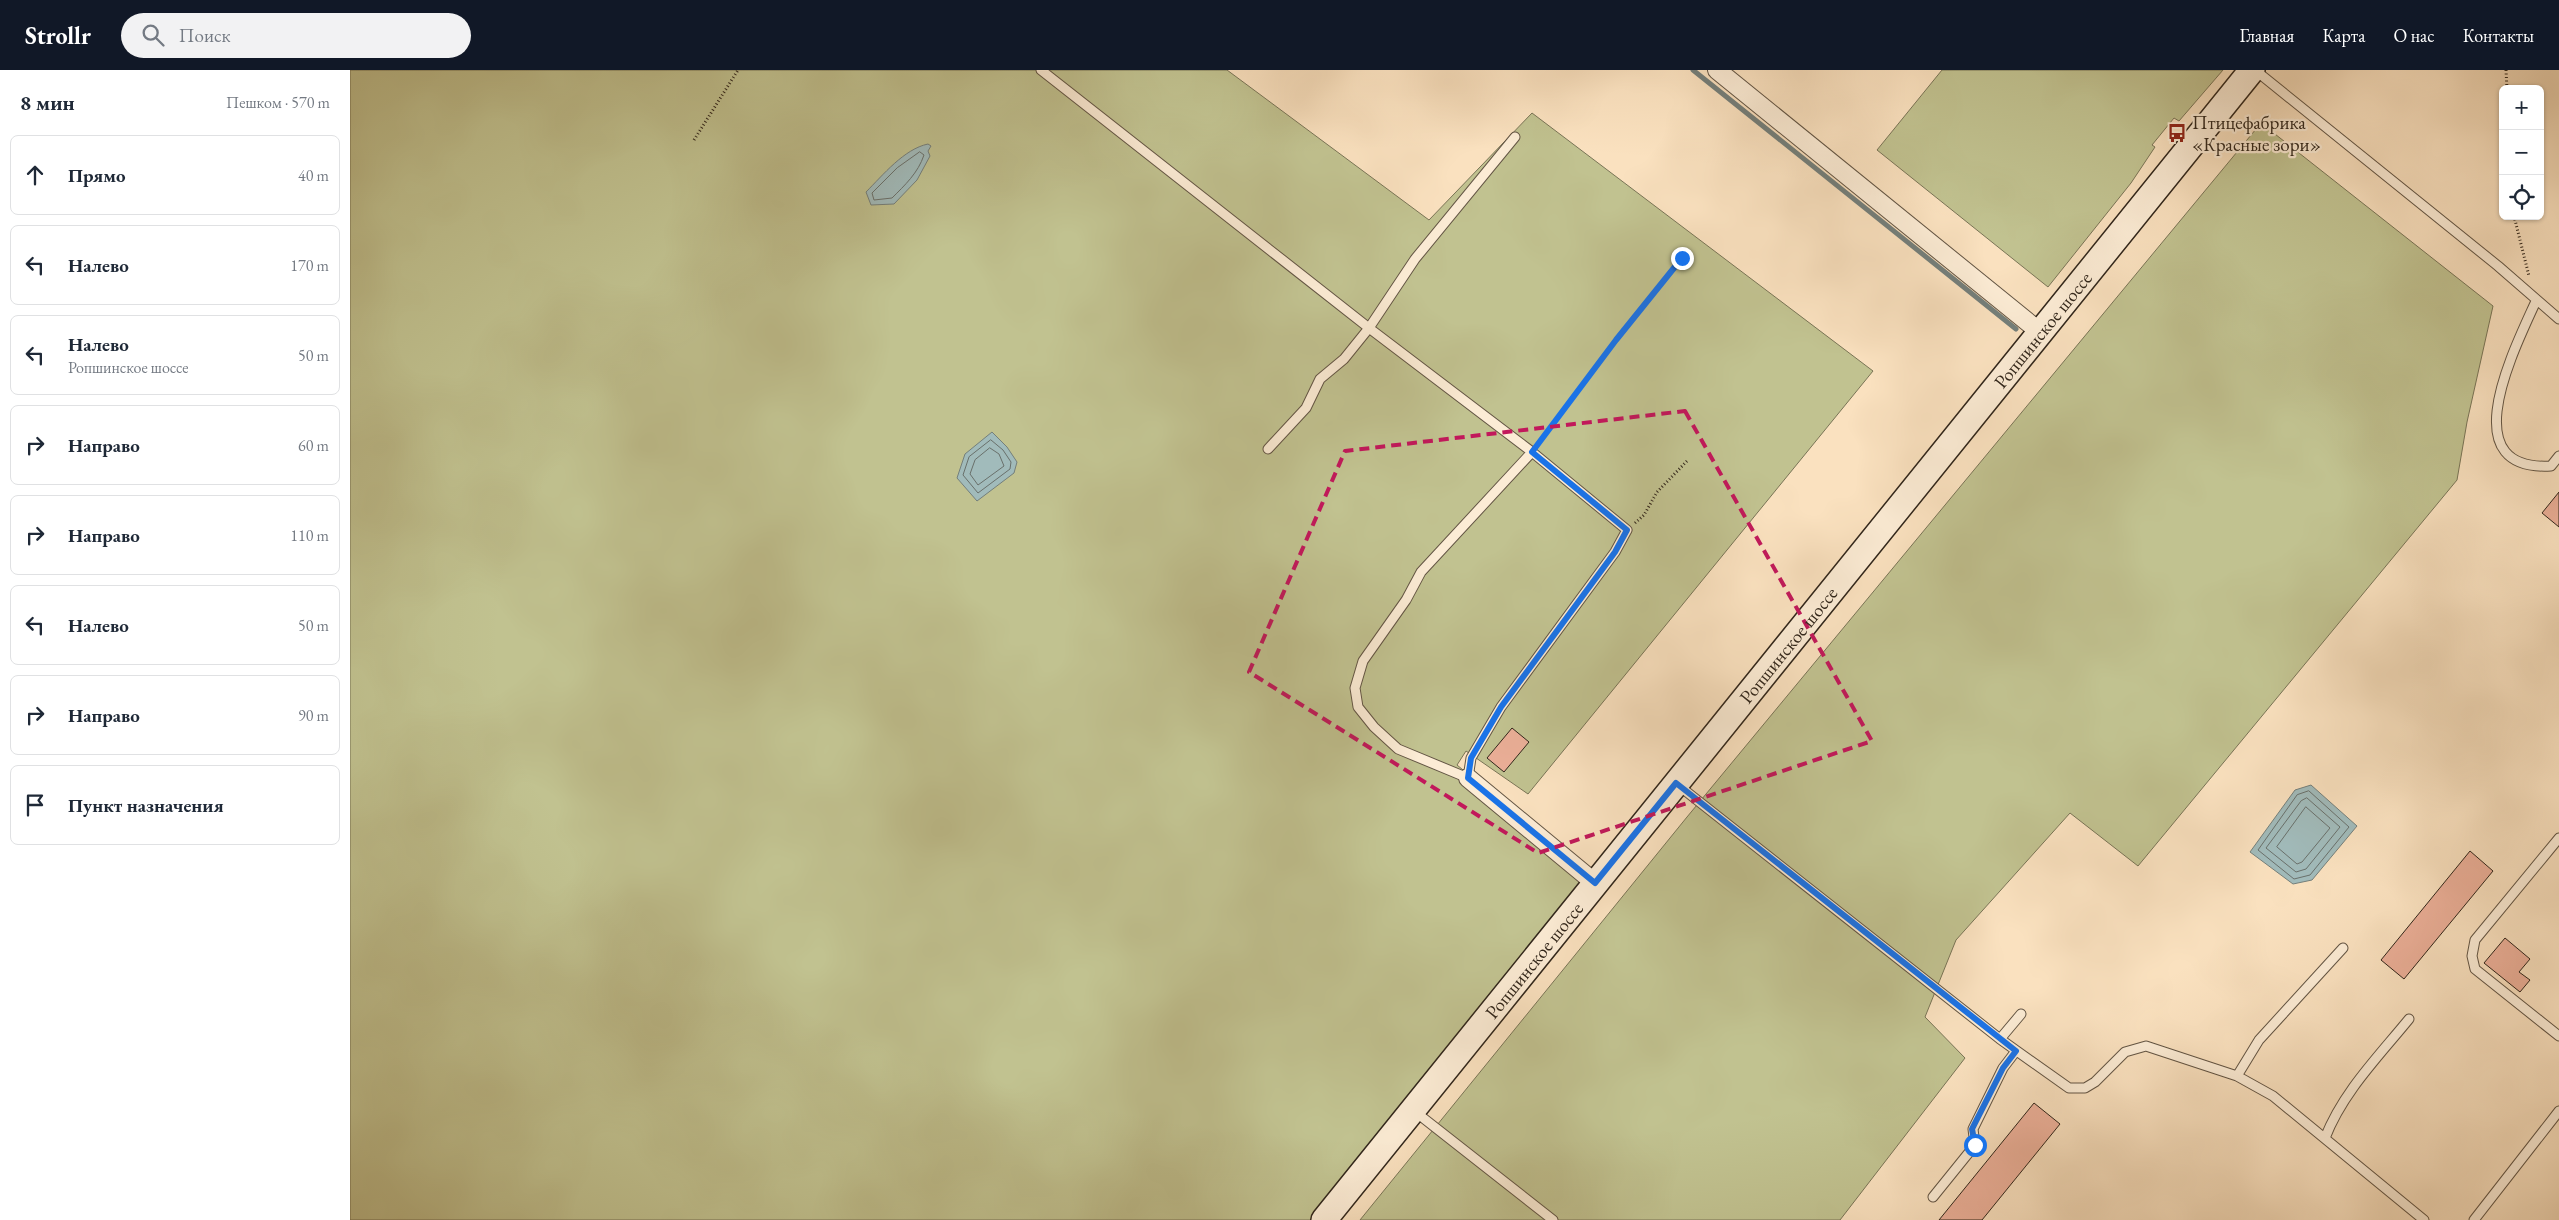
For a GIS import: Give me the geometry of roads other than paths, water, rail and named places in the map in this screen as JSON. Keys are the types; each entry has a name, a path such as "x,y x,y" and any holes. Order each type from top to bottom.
{"main road":[{"name":"Ропшинское шоссе","path":"1324,1220 2253,70"}],"street":[{"path":"1717,70 2040,332"},
{"path":"1468,778 1595,883"}],"lane":[{"path":"1041,70 1369,328 1532,452 1627,530 1615,552 1501,707 1471,758 1468,778 1398,749 1374,727 1358,707 1354,688 1364,661 1406,600 1421,572 1532,452"},
{"path":"2253,70 2498,266 2559,319"},
{"path":"1268,449 1306,408 1320,380 1344,359 1369,328 1415,259 1515,137"},
{"path":"2536,301 2500,393 2495,427 2499,444 2507,456 2521,464 2551,466 2559,456"},
{"path":"1676,783 2000,1039 2069,1088 2078,1090 2095,1082 2125,1052 2146,1046 2237,1076 2273,1096 2424,1220"},
{"path":"2559,838 2475,940 2472,956 2475,969 2559,1036"},
{"path":"2237,1076 2259,1040 2342,948"},
{"path":"2000,1039 2021,1014"},
{"path":"2326,1138 2334,1115 2352,1089 2409,1019"},
{"path":"1933,1198 1975,1145 1972,1129 2003,1068 2016,1051"},
{"path":"1413,1110 1552,1220"},
{"path":"2474,1220 2559,1111"}],"water":[{"path":"928,144 931,146 928,151 930,156 917,180 894,204 871,205 866,192 902,157"},
{"path":"992,432 1007,447 1017,462 1014,473 977,501 957,478 965,454"},
{"path":"2311,785 2357,826 2312,880 2293,884 2250,852 2295,790"}],"waterway":[{"path":"1693,70 2016,329"}],"place":[{"name":"Птицефабрика «Красные зори»","path":"2177,133"}]}
